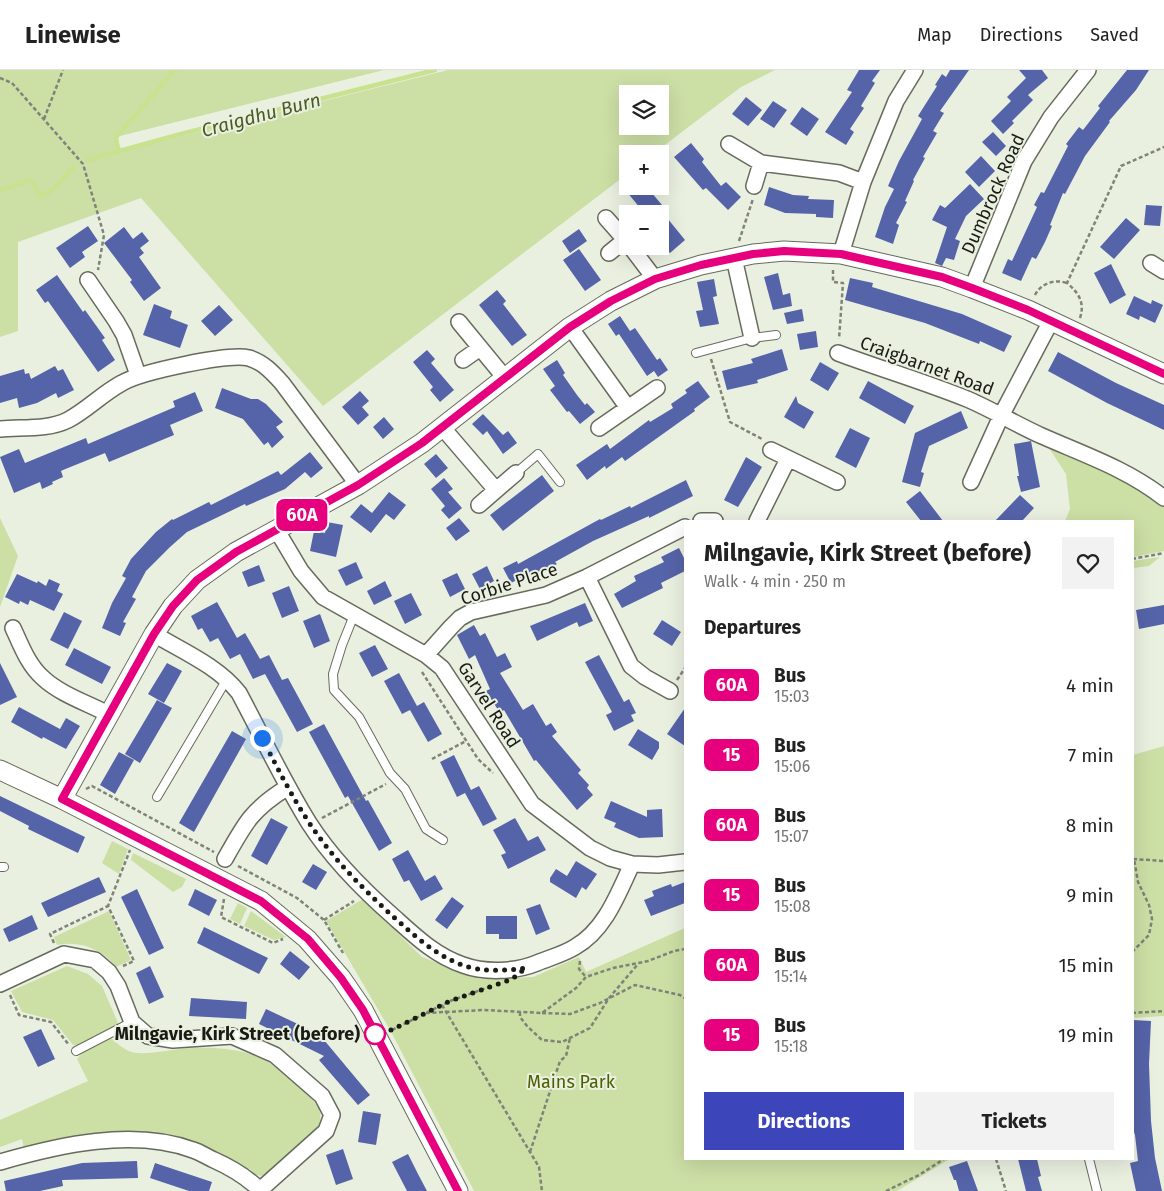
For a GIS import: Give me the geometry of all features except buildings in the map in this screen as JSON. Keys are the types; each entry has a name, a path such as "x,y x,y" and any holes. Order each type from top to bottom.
{"street":[{"path":"837,253 896,101 915,70"},
{"name":"Dumbrock Road","path":"972,288 1024,161 1051,117 1088,70"},
{"path":"730,144 761,163 838,172 863,182"},
{"path":"754,186 761,163"},
{"path":"606,218 619,233"},
{"path":"609,253 619,247"},
{"path":"62,799 154,634 173,606 197,580 236,552 358,485 422,443 570,327 611,301 655,279 701,265 734,258 784,251 837,253 942,277 972,288 1028,310 1164,374"},
{"path":"636,255 655,279"},
{"path":"734,258 752,338"},
{"path":"90,284 124,335 138,375"},
{"name":"Craigbarnet Road","path":"971,482 1002,414 1051,321"},
{"path":"459,322 505,378"},
{"path":"570,327 628,408"},
{"path":"463,360 480,348"},
{"name":"Craigbarnet Road","path":"838,353 967,399 1002,414 1041,436 1094,456 1149,486 1164,498"},
{"path":"0,428 44,426 69,419 121,383 138,375 216,359 248,358 270,370 282,383 358,485"},
{"path":"599,428 657,388"},
{"path":"442,427 496,490"},
{"path":"771,450 836,482"},
{"path":"758,520 788,459"},
{"path":"479,505 516,473"},
{"name":"Corbie Place","path":"426,655 460,618 471,612 546,595 587,577 684,528"},
{"name":"Garvel Road","path":"276,529 301,571 323,597 426,655 448,674 532,804 600,854 632,864 684,862"},
{"path":"587,577 631,666 645,678 670,691"},
{"path":"13,628 24,652 42,678 52,686 108,714"},
{"path":"154,634 227,679 239,693 310,825 366,893 427,947 441,956 463,966 512,970 526,968 574,948 586,940 606,916 632,864"},
{"path":"0,770 62,799 261,901 301,933 341,978 363,1010 458,1191"},
{"path":"225,859 249,818 259,807 288,787"},
{"path":"0,1162 61,1147 103,1141 152,1141 192,1150 240,1173 261,1190 326,1131 332,1115 322,1096 275,1056 232,1036 174,1040 148,1036 132,1022 118,986 109,972 95,960 64,954 2,983"}],"lane":[{"path":"696,353 752,338 776,335"},
{"path":"516,473 538,454 560,482"},
{"path":"354,616 332,674 334,690 359,717 390,773 405,789 426,829 443,840"},
{"path":"157,797 227,679"},
{"path":"76,1051 132,1022"},
{"path":"1089,1160 1097,1191"}],"path":[{"path":"44,119 63,70"},
{"path":"0,78 12,83 83,164 104,235 101,257 90,284"},
{"path":"1067,283 1121,166 1164,147"},
{"path":"734,258 756,190 754,186"},
{"path":"837,253 833,282 844,283 838,353"},
{"path":"1028,310 1037,290 1042,286 1057,281 1067,283 1076,290 1082,301 1082,310 1073,331"},
{"path":"708,350 730,422 761,437 771,450"},
{"path":"1134,559 1164,553"},
{"path":"422,672 478,759 499,779"},
{"path":"432,759 466,740"},
{"path":"318,821 396,778"},
{"path":"60,956 50,934 108,906 135,838"},
{"path":"1134,859 1164,861"},
{"path":"1134,864 1138,882 1152,919 1149,935 1134,950"},
{"path":"226,883 221,916 273,943 301,933"},
{"path":"324,920 366,893"},
{"path":"108,906 134,961 109,972"},
{"path":"542,1013 576,988 586,977 684,949"},
{"path":"520,1012 520,1017 527,1026 542,1040 562,1042 590,1028 609,998 639,963"},
{"path":"2,983 19,1015 51,1022 76,1051"},
{"path":"426,1013 484,1010 570,1014 635,985 684,997"},
{"path":"377,1037 442,1005 494,986"},
{"path":"442,1005 539,1167 542,1191"},
{"path":"1134,1012 1164,1012"},
{"path":"530,1152 560,1061 566,1056 570,1038"},
{"path":"888,1191 942,1160"},
{"path":"996,1160 1006,1191"}],"green space":[{"path":"0,70 384,70 116,137 122,151 448,70 775,70 741,87 665,145 619,145 619,180 323,406 141,198 18,242 18,331 0,337"},
{"path":"1053,445 1095,464 1164,503 1164,551 1134,557 1134,520 1065,520 1070,509 1066,474 1049,448"},
{"path":"0,518 18,556 0,607"},
{"path":"1160,557 1149,566 1134,568 1134,561"},
{"path":"1164,746 1164,1016 1134,1018 1134,755"},
{"path":"112,841 128,849 119,874 102,863"},
{"path":"133,853 186,879 182,887 173,892 131,860"},
{"name":"Mains Park","path":"363,899 422,957 480,979 533,977 579,957 586,972 684,928 684,1160 948,1160 897,1191 474,1191 389,1028 326,921"},
{"path":"238,903 247,908 240,924 230,919"},
{"path":"109,911 131,960 116,967 104,955 90,947 74,944 57,945 54,937"},
{"path":"251,911 286,937 274,940 244,926"},
{"path":"67,966 88,974 102,986 119,1025 79,1045 73,1045 53,1020 22,1012 11,991"},
{"path":"109,1036 125,1049 137,1053 207,1048 233,1050 258,1057 271,1063 299,1086 318,1108 320,1123 317,1129 263,1176 256,1175 250,1169 246,1169 208,1150 55,1141 24,1148 22,1139 0,1147 0,1120 88,1081 77,1059 87,1047"}],"waterway":[{"path":"118,151 116,137 175,70"},
{"name":"Craigdhu Burn","path":"87,160 177,135 435,70"},
{"name":"Craigdhu Burn","path":"0,191 29,180 35,185 39,196 54,188 73,167"}],"bus line":[{"name":"60A","path":"458,1191 363,1010 341,978 308,939 261,901 62,799 154,634 173,606 197,580 216,565 276,529 358,485 422,443 570,327 611,301 655,279 701,265 753,254 784,251 841,254 908,268 942,277 1028,310 1164,374"}],"place":[{"name":"Milngavie, Kirk Street (before)","path":"375,1034"}],"route":[{"path":"262,738 310,825 336,858 366,893 427,947 463,966 505,971 526,968 512,979 450,1001 377,1037 375,1034"}]}
